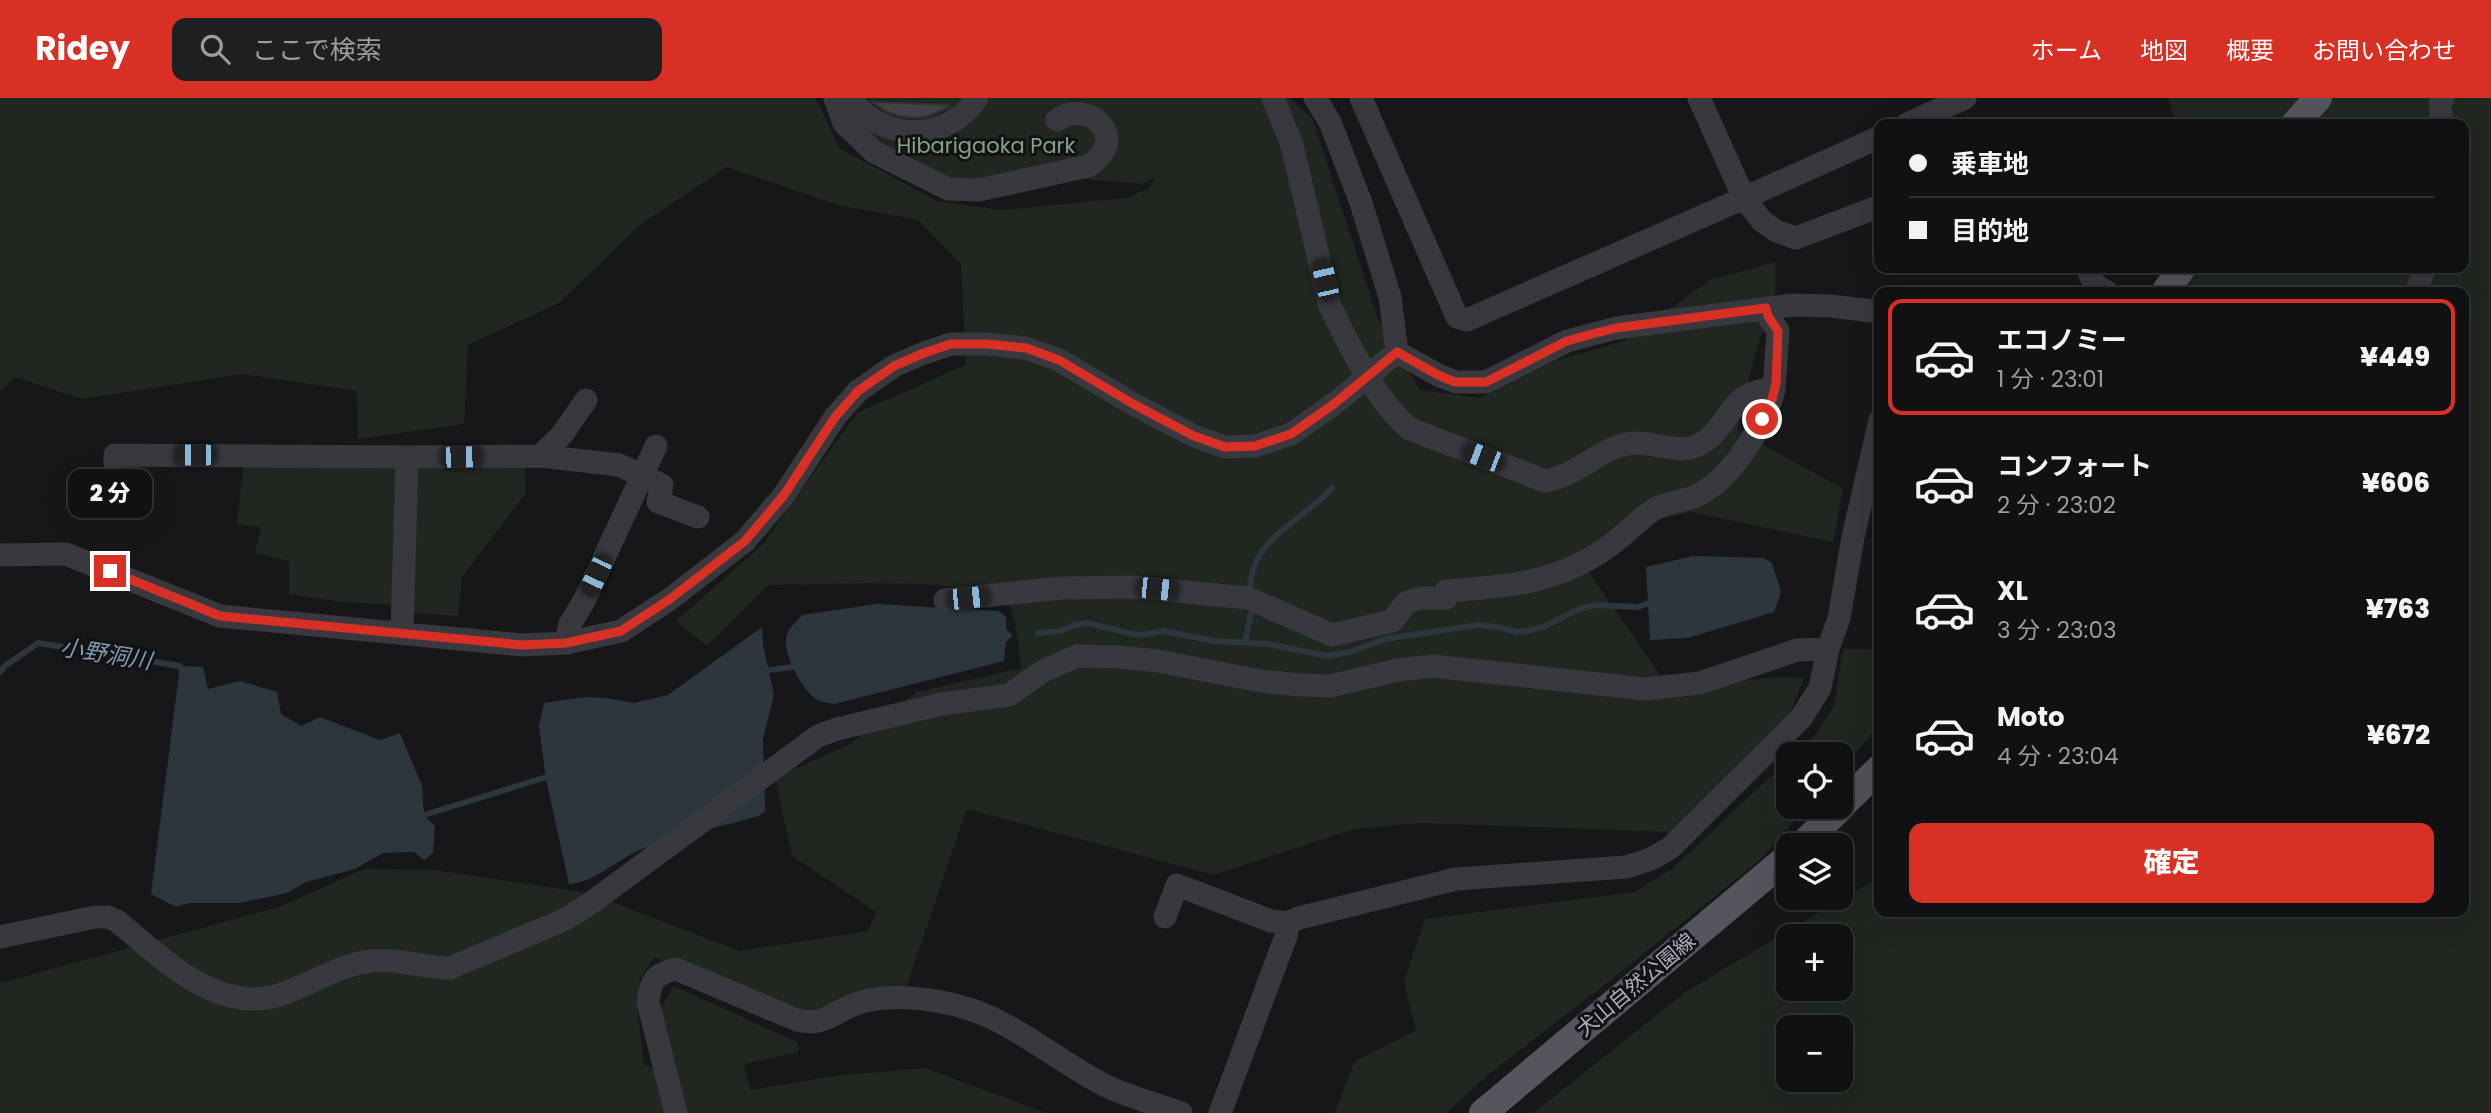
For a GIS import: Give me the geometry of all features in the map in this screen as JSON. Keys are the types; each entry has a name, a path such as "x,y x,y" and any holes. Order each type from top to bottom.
{"main road":[{"path":"2299,119 2318,98"},
{"path":"1853,794 1874,774"},
{"path":"1814,833 1828,819"},
{"name":"犬山自然公園線","path":"1483,1113 1776,867"}],"street":[{"path":"835,98 844,123 874,152 948,189 979,190 1088,166 1102,155 1107,139 1105,123 1094,111 1079,108 1063,112 1056,120"},
{"path":"851,98 857,107 884,127 899,132 923,132 943,127 966,112 977,98"},
{"path":"1273,98 1292,145 1330,306 1348,343 1396,418 1410,429 1545,481 1559,479 1619,446 1637,443 1661,448 1685,448 1702,444 1737,401 1746,395 1774,390"},
{"path":"1315,98 1330,122 1361,204 1390,297 1397,352"},
{"path":"1699,98 1744,198 1762,221 1776,232 1796,237 1874,208"},
{"path":"1918,119 1965,98"},
{"path":"2442,119 2440,104 2443,98"},
{"path":"1363,99 1457,317 1467,320 1874,140"},
{"path":"1397,352 1455,382 1486,382 1567,341 1604,331 1793,305 1874,311"},
{"path":"945,600 1061,588 1134,587 1248,597 1332,635 1392,621 1407,602 1422,598 1446,598 1446,591 1537,581 1565,571 1610,545 1654,508 1684,501 1708,490 1724,477 1751,439 1774,390 1778,331 1766,308"},
{"path":"0,555 66,554 220,616 522,645 566,643 621,631 670,599 745,541 784,495 835,417 858,391 894,366 924,353 951,344 1026,348 1059,360 1194,436 1225,447 1255,446 1291,434 1334,404 1397,352"},
{"path":"540,456 561,436 586,400"},
{"path":"566,643 570,624 584,601 656,446"},
{"path":"1165,917 1177,884 1271,921 1288,923 1311,914 1456,879 1626,867 1651,859 1670,848 1801,718 1820,688 1828,649 1839,618 1853,537 1874,446"},
{"path":"115,491 115,455 540,456 619,465 643,474 662,485 658,502 698,517"},
{"path":"402,632 407,457"},
{"path":"0,937 108,917 117,921 178,972 208,988 249,1000 284,993 347,966 369,961 407,961 432,968 450,968 564,920 588,905 818,736 942,704 1009,695 1043,671 1077,656 1158,661 1261,681 1301,685 1330,686 1398,670 1433,666 1645,689 1700,683 1797,650 1828,649"},
{"path":"1220,1113 1286,936 1288,923"},
{"path":"676,1113 648,1002 650,985 661,973 676,969 810,1023 823,1021 836,1012 866,1001 890,998 954,1004 1002,1022 1107,1086 1181,1113"}],"green space":[{"name":"Hibarigaoka Park","path":"0,98 816,98 839,148 937,201 1000,210 1127,198 1149,188 1155,177 1143,184 1084,179 922,185 828,98 1289,98 1312,118 1378,319 1420,390 1480,398 1554,361 1624,341 1710,280 1776,262 1775,293 1754,357 1737,430 1843,489 1833,542 1691,512 1647,522 1579,558 1676,698 1754,679 1804,678 1789,716 1672,832 1421,823 1354,829 1214,875 967,809 903,996 839,1000 811,1013 654,957 640,979 637,1007 644,1065 671,1070 661,1007 674,986 797,1042 799,1052 744,1064 750,1090 841,1075 925,1068 1046,1113 0,1113 0,983 279,907 364,869 435,870 589,893 739,951 868,931 876,912 792,856 775,778 850,744 917,692 1021,668 1016,625 1008,599 964,588 900,583 768,585 707,646 676,621 762,545 857,413 966,365 961,264 918,220 838,205 727,167 641,224 559,303 468,345 464,424 358,439 357,391 242,374 82,399 15,377 0,391"},
{"path":"2168,98 2491,98 2491,1113 1533,1113 1687,991 1776,938 1776,1001 1853,1001 1853,924 1800,924 1823,910 1853,910 1853,892 1874,880 1874,917 2469,917 2469,287 2177,287 2179,273 2469,273 2469,119 2174,119"},
{"path":"244,460 519,463 525,469 526,493 462,577 458,616 410,613 410,606 342,602 289,594 289,561 255,553 261,527 237,524"},
{"path":"1843,649 1874,649 1874,732 1853,755 1853,742 1808,742 1834,706"},
{"path":"1776,771 1776,819 1796,819 1784,833 1776,833 1776,842 1761,859 1489,1074 1447,1113 1335,1113 1354,1062 1416,1031 1404,981 1425,919 1635,892 1672,869"}],"shaded area":[{"path":"1693,556 1764,558 1772,563 1781,592 1774,612 1688,638 1650,640 1646,567"},
{"path":"877,604 999,611 1006,617 1006,629 1013,635 1006,642 1004,661 834,704 818,700 805,688 789,658 786,639 789,630 802,615"},
{"path":"762,627 763,645 774,695 763,739 765,811 759,816 647,847 590,879 569,884 546,779 539,726 544,703 585,697 634,703 668,695"},
{"path":"180,666 203,667 208,689 240,681 277,692 281,714 301,726 320,717 380,740 400,733 422,786 424,815 435,826 433,853 424,860 414,852 383,853 355,869 306,882 287,893 239,903 189,903 176,907 151,894"}],"building":[{"path":"873,102 950,106 929,116 914,118 885,111"}],"waterway":[{"path":"1250,595 1257,559 1278,534 1332,488"},
{"path":"1038,633 1060,631 1088,623 1132,634 1163,631 1215,641 1268,644 1327,656 1350,652 1385,639 1478,625 1516,632 1528,631 1595,605 1638,607 1649,603"},
{"path":"1245,642 1251,606"},
{"name":"小野洞川","path":"0,672 38,643 180,666 184,674"},
{"path":"762,671 800,666"},
{"path":"416,815 424,815 553,775"}],"route":[{"path":"110,571 220,616 540,646 621,631 670,599 745,541 784,495 835,417 858,391 894,366 951,344 1026,348 1059,360 1194,436 1225,447 1255,446 1291,434 1334,404 1397,352 1455,382 1486,382 1567,341 1592,334 1616,328 1766,308 1778,331 1776,384 1762,419"}]}
